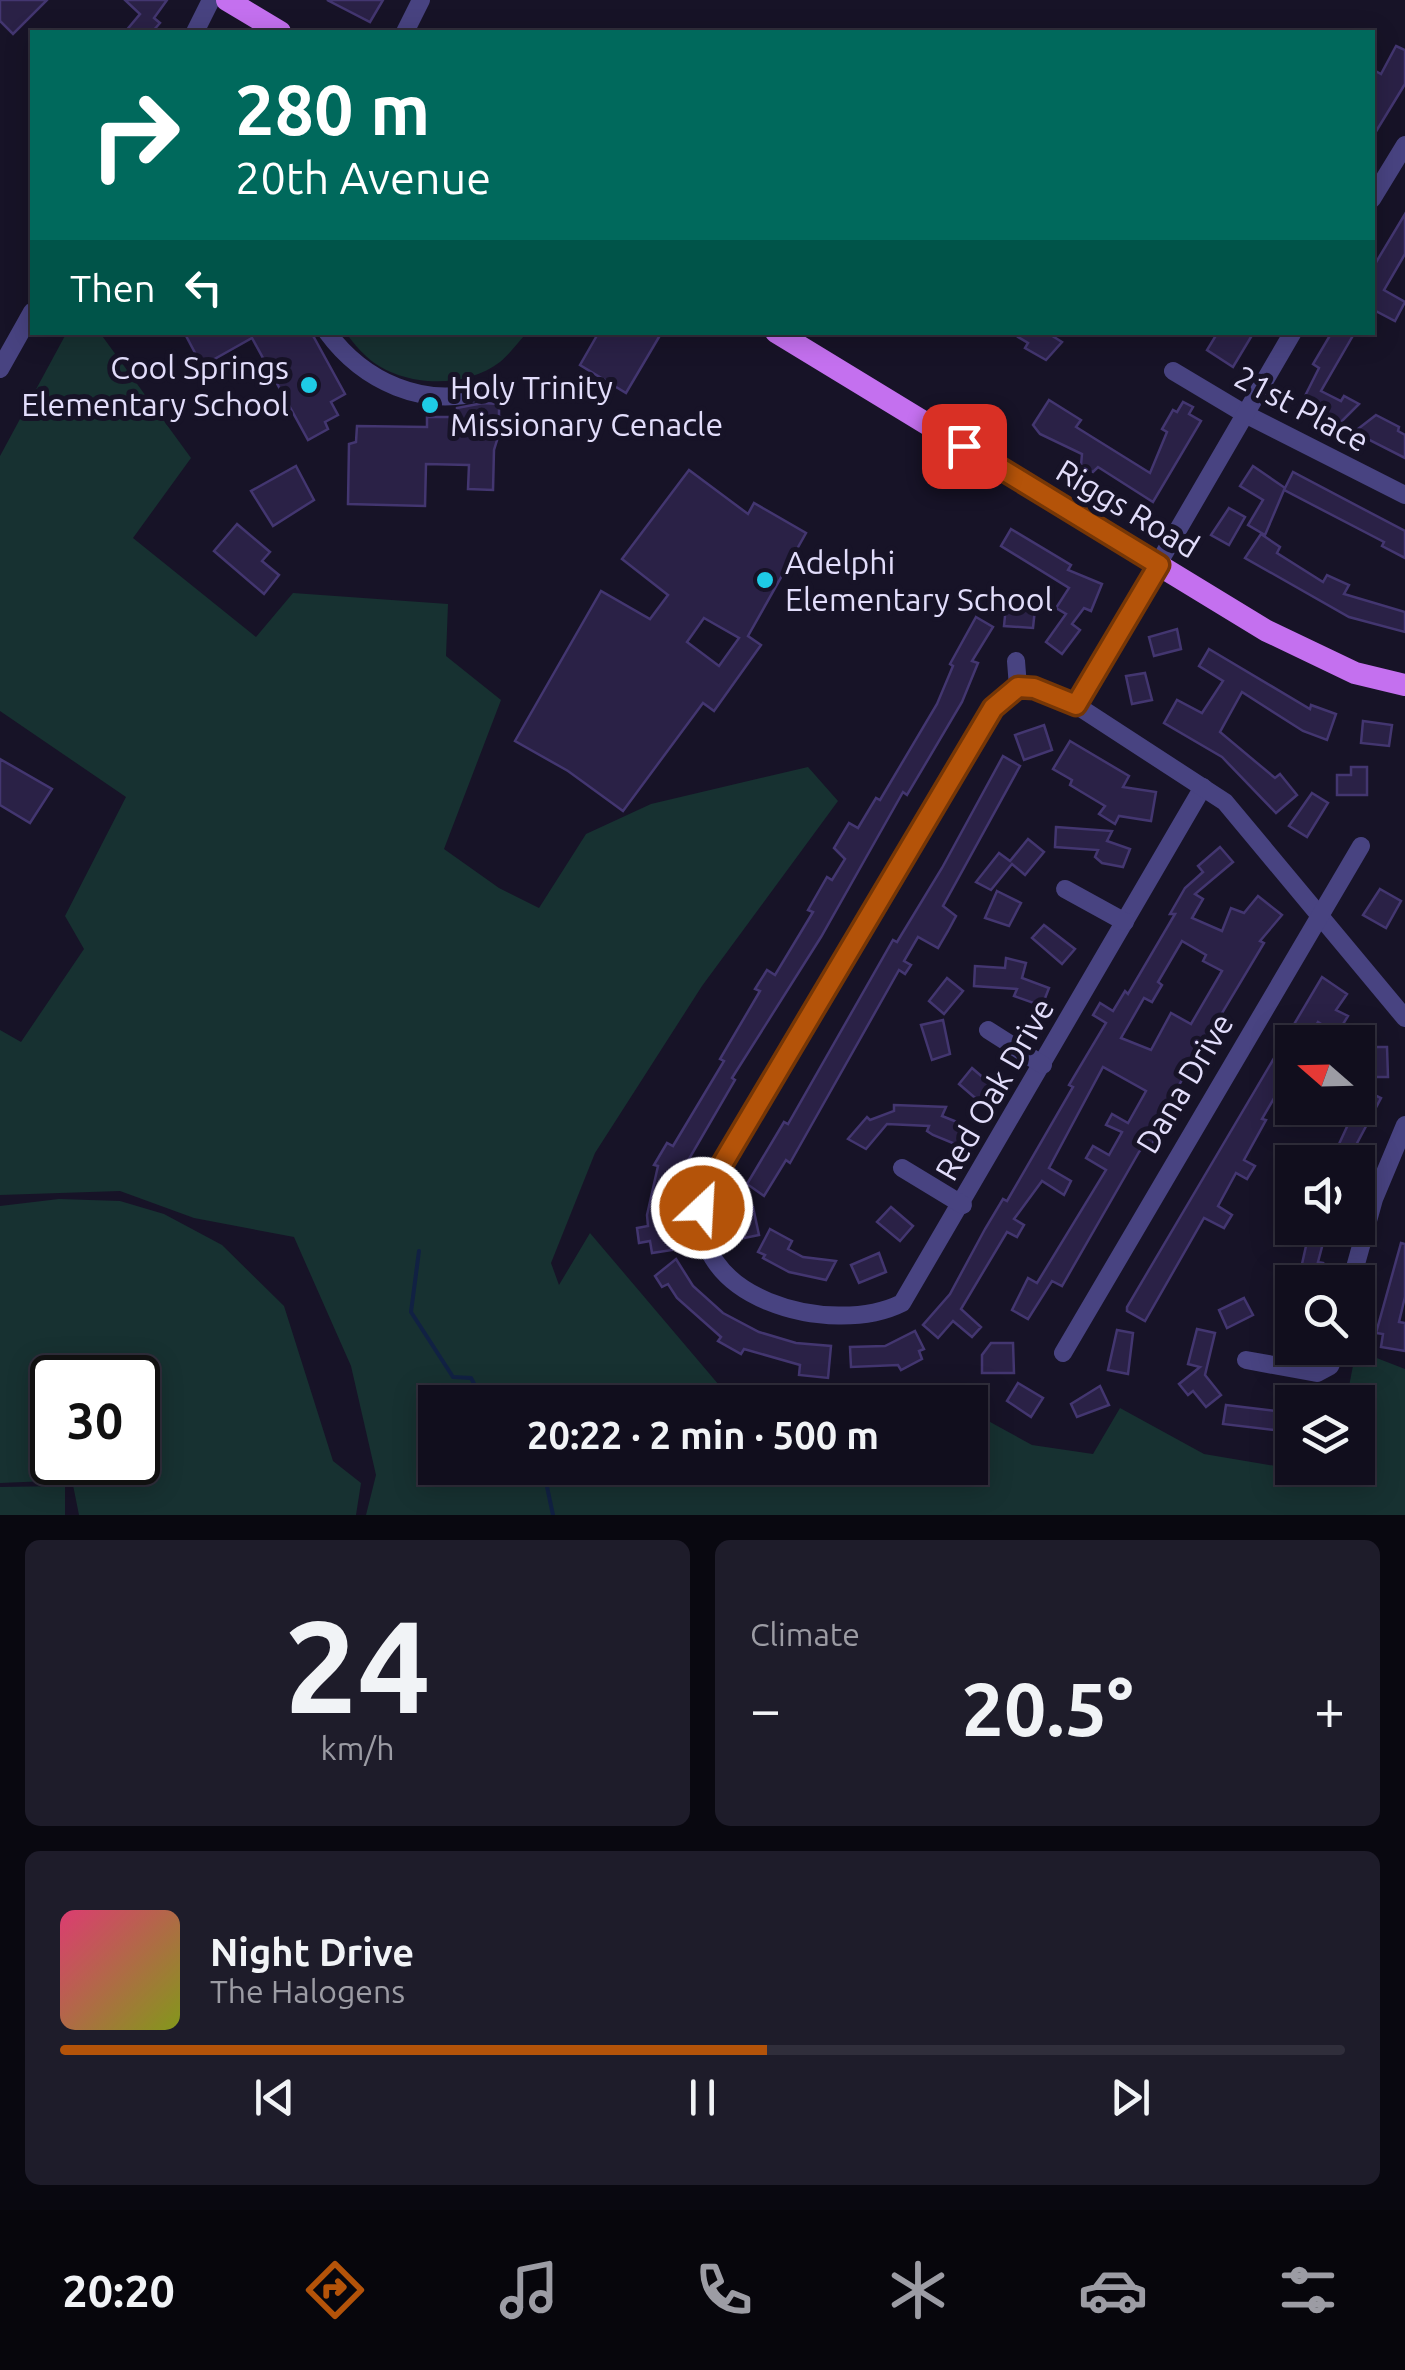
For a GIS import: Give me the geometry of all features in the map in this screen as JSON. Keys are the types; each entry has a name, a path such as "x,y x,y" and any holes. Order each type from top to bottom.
{"main road":[{"path":"226,0 277,30"},
{"name":"Riggs Road","path":"781,335 1318,657 1355,673 1405,685"}],"street":[{"path":"196,30 211,0"},
{"path":"405,30 421,0"},
{"path":"1375,194 1405,144"},
{"path":"0,369 30,316"},
{"path":"329,335 358,368 388,384 425,396 464,396 484,390"},
{"path":"1076,705 1292,335"},
{"name":"21st Place","path":"1173,371 1245,414 1405,495"},
{"path":"1016,660 1018,687 1034,688 1076,705 1204,788 1237,814 1405,1018"},
{"name":"Red Oak Drive","path":"1018,687 993,708 705,1198 702,1226 714,1259 741,1287 802,1311 855,1316 902,1303 963,1205 1204,788"},
{"name":"Dana Drive","path":"1063,1353 1361,846"},
{"path":"1065,889 1125,922"},
{"path":"988,1030 1043,1064"},
{"path":"1356,1265 1374,1199 1405,1125"},
{"path":"902,1168 963,1205"},
{"path":"1246,1360 1317,1373 1330,1365"}],"green space":[{"path":"65,335 101,335 191,458 133,538 256,637 293,593 448,604 446,656 501,700 444,849 499,888 539,908 586,834 651,804 808,767 838,801 702,986 595,1153 551,1263 559,1285 590,1233 719,1385 418,1385 418,1485 988,1485 988,1421 1032,1445 1093,1454 1120,1408 1204,1454 1275,1466 1275,1485 1375,1485 1375,1385 1349,1385 1353,1365 1375,1365 1375,1357 1405,1369 1405,1515 366,1515 376,1475 351,1366 294,1237 194,1218 120,1191 0,1195 0,1030 21,1042 84,949 65,916 126,797 0,711 0,456"},
{"path":"348,335 525,335 504,359 485,371 451,381 397,374 364,354"},
{"path":"59,1199 120,1201 164,1214 222,1245 284,1306 333,1461 361,1483 356,1515 79,1515 73,1485 160,1485 160,1355 30,1355 30,1482 0,1483 0,1206"},
{"path":"65,1486 65,1515 0,1515 0,1487"}],"building":[{"path":"0,0 47,0 13,34 0,21"},
{"path":"125,0 167,0 154,18 160,23 154,30 127,30 140,14"},
{"path":"327,0 383,0 370,22"},
{"path":"1396,46 1405,50 1405,84 1375,133 1375,71 1381,74"},
{"path":"1405,214 1405,254 1384,290 1405,302 1395,321 1375,311 1375,264"},
{"name":"Cool Springs Elementary School","path":"186,335 313,335 345,394 331,402 338,415 325,422 328,429 308,440 252,338 202,366"},
{"path":"597,335 660,335 626,393 580,365"},
{"path":"1015,335 1051,335 1062,342 1046,360 1025,348 1028,343"},
{"path":"1216,335 1252,335 1233,367 1207,350"},
{"path":"1330,335 1353,335 1321,391 1359,404 1340,423 1301,404 1319,368 1313,364"},
{"path":"1049,400 1081,420 1076,427 1150,473 1167,432 1162,429 1173,410 1177,412 1183,402 1193,407 1189,414 1201,421 1153,502 1098,467 1093,472 1081,465 1082,454 1040,434 1033,425"},
{"path":"499,404 499,417 503,417 502,437 498,437 494,450 493,490 468,489 469,465 426,464 425,506 348,504 349,444 356,442 357,426 427,427 427,417 457,417 457,408"},
{"path":"1376,415 1399,427 1398,431 1405,435 1405,458 1354,432"},
{"path":"296,466 314,500 273,526 251,491"},
{"path":"1253,466 1285,488 1293,472 1405,531 1405,558 1382,546 1384,542 1284,490 1265,535 1248,525 1263,500 1240,486"},
{"path":"689,470 748,514 754,503 806,533 748,636 761,645 714,711 703,703 623,811 568,771 515,741 601,591 650,619 668,595 622,559","holes":["704,618 739,638 719,666 687,642"]},
{"path":"1229,508 1245,517 1229,545 1211,535"},
{"path":"237,524 270,552 262,561 279,575 264,594 214,551"},
{"path":"1011,529 1071,565 1068,570 1102,584 1091,611 1084,608 1072,624 1080,630 1062,654 1046,642 1066,614 1056,608 1069,588 1001,546"},
{"path":"1261,534 1280,547 1277,553 1323,582 1327,575 1349,585 1344,594 1405,612 1405,632 1349,617 1245,558"},
{"path":"1006,606 1035,609 1033,628 1004,626"},
{"path":"976,617 993,627 972,661 978,663 962,702 907,795 903,792 821,937 732,1078 735,1080 675,1183 667,1216 672,1250 652,1253 650,1241 639,1243 637,1228 648,1226 658,1166 654,1165 667,1143 673,1146 724,1061 720,1059 760,991 755,989 767,970 775,975 813,912 808,910 827,877 832,880 845,859 834,848 849,823 858,828 876,798 880,800 937,704 953,666 950,664"},
{"path":"1177,629 1181,649 1154,656 1149,637"},
{"path":"1209,649 1310,709 1311,705 1336,714 1327,740 1303,731 1242,692 1220,732 1275,778 1280,774 1297,795 1276,813 1222,757 1164,723 1177,700 1202,713 1223,681 1199,666"},
{"path":"1145,673 1152,700 1132,704 1126,676"},
{"path":"1363,721 1392,725 1389,746 1361,743"},
{"path":"1044,725 1052,750 1024,760 1015,735"},
{"path":"1070,741 1129,776 1123,787 1156,792 1151,821 1119,816 1115,824 1099,814 1105,806 1070,785 1072,780 1053,769"},
{"path":"1003,756 1020,766 943,906 956,916 948,931 938,948 918,937 904,961 911,965 905,974 899,970 790,1163 786,1160 764,1196 747,1184 784,1122 788,1124 893,940 897,942 942,868"},
{"path":"0,759 52,789 30,823 0,805"},
{"path":"1351,767 1367,767 1367,795 1337,795 1337,775 1351,775"},
{"path":"1312,793 1328,803 1307,837 1289,826"},
{"path":"1056,827 1112,831 1107,841 1130,849 1123,867 1102,863 1095,857 1098,850 1055,847"},
{"path":"1028,839 1044,852 1025,875 1012,864 991,890 976,882 999,853 1010,861"},
{"path":"1220,847 1233,862 1195,894 1203,899 1192,918 1222,931 1231,908 1244,913 1258,896 1282,915 1260,941 1264,943 1150,1135 1155,1138 1152,1145 1147,1143 1139,1152 1062,1286 1052,1281 1028,1319 1012,1310 1028,1278 1037,1283 1106,1170 1086,1158 1093,1146 1109,1155 1122,1132 1106,1125 1112,1114 1128,1123 1146,1091 1103,1067 1049,1168 1071,1181 1064,1195 1042,1181 1014,1219 1024,1225 1017,1237 1007,1232 961,1309 981,1327 972,1337 953,1321 938,1338 923,1325 950,1294 985,1229 1003,1199 1007,1201 1073,1087 1069,1085 1106,1023 1093,1015 1100,1003 1113,1011 1125,991 1128,994 1175,914 1170,914 1185,888 1203,872 1198,866","holes":["1182,941 1206,955 1203,961 1222,971 1191,1024 1171,1013 1151,1050 1121,1038 1144,998 1152,1002 1162,985 1158,982"]},
{"path":"1380,889 1401,901 1386,928 1363,915"},
{"path":"997,891 1021,903 1009,926 985,918"},
{"path":"1044,925 1075,949 1062,964 1032,938"},
{"path":"1006,958 1026,963 1022,978 1049,988 1042,1006 1014,996 1017,989 974,986 975,966 1005,968"},
{"path":"1322,977 1347,994 1336,1010 1348,1016 1342,1025 1294,1025"},
{"path":"947,978 963,991 944,1014 929,1001"},
{"path":"943,1020 950,1054 932,1060 921,1025"},
{"path":"1375,1047 1387,1047 1388,1077 1375,1077"},
{"path":"1275,1057 1275,1096 1244,1160 1255,1166 1247,1179 1236,1173 1218,1206 1232,1215 1224,1228 1204,1218 1145,1321 1127,1311"},
{"path":"972,1068 994,1087 981,1103 959,1084"},
{"path":"894,1105 946,1107 942,1116 967,1126 960,1146 933,1135 927,1131 929,1126 887,1124 866,1149 848,1139 867,1117 870,1120 894,1111"},
{"path":"1348,1125 1367,1125 1356,1145 1339,1145"},
{"path":"753,1207 759,1235 739,1239 733,1211"},
{"path":"891,1207 913,1226 900,1241 877,1222"},
{"path":"770,1229 792,1241 788,1249 803,1257 836,1261 826,1280 789,1272 763,1258 765,1255 758,1252"},
{"path":"1401,1243 1405,1244 1405,1297 1399,1322 1405,1323 1405,1351 1381,1347 1383,1334 1376,1333"},
{"path":"1306,1245 1322,1245 1318,1262 1322,1265 1302,1265"},
{"path":"879,1253 886,1272 859,1283 851,1265"},
{"path":"676,1259 693,1286 723,1313 759,1332 796,1343 831,1346 828,1378 799,1375 800,1365 744,1349 741,1354 718,1341 721,1337 677,1298 668,1284 662,1287 655,1276"},
{"path":"1244,1298 1253,1315 1227,1328 1219,1310"},
{"path":"1197,1329 1215,1333 1205,1375 1221,1395 1206,1407 1193,1391 1188,1395 1179,1384 1200,1367 1188,1364"},
{"path":"1117,1330 1133,1333 1128,1374 1108,1370"},
{"path":"915,1331 924,1349 919,1351 922,1359 901,1370 898,1365 851,1367 850,1347 885,1346"},
{"path":"991,1343 1013,1343 1014,1373 982,1373 982,1355"},
{"path":"1018,1383 1043,1398 1031,1417 1007,1401"},
{"path":"1100,1386 1109,1405 1077,1417 1071,1404"},
{"path":"1226,1405 1275,1411 1275,1430 1223,1424"}],"waterway":[{"path":"419,1251 411,1312 453,1377 471,1378 475,1385"},
{"path":"547,1485 553,1515"}],"place":[{"name":"Cool Springs Elementary School","path":"309,385"},
{"name":"Holy Trinity Missionary Cenacle","path":"430,405"},
{"name":"Adelphi Elementary School","path":"765,580"}],"route":[{"path":"702,1208 714,1178 993,708 1018,687 1034,688 1076,705 1159,565 964,446"}]}
